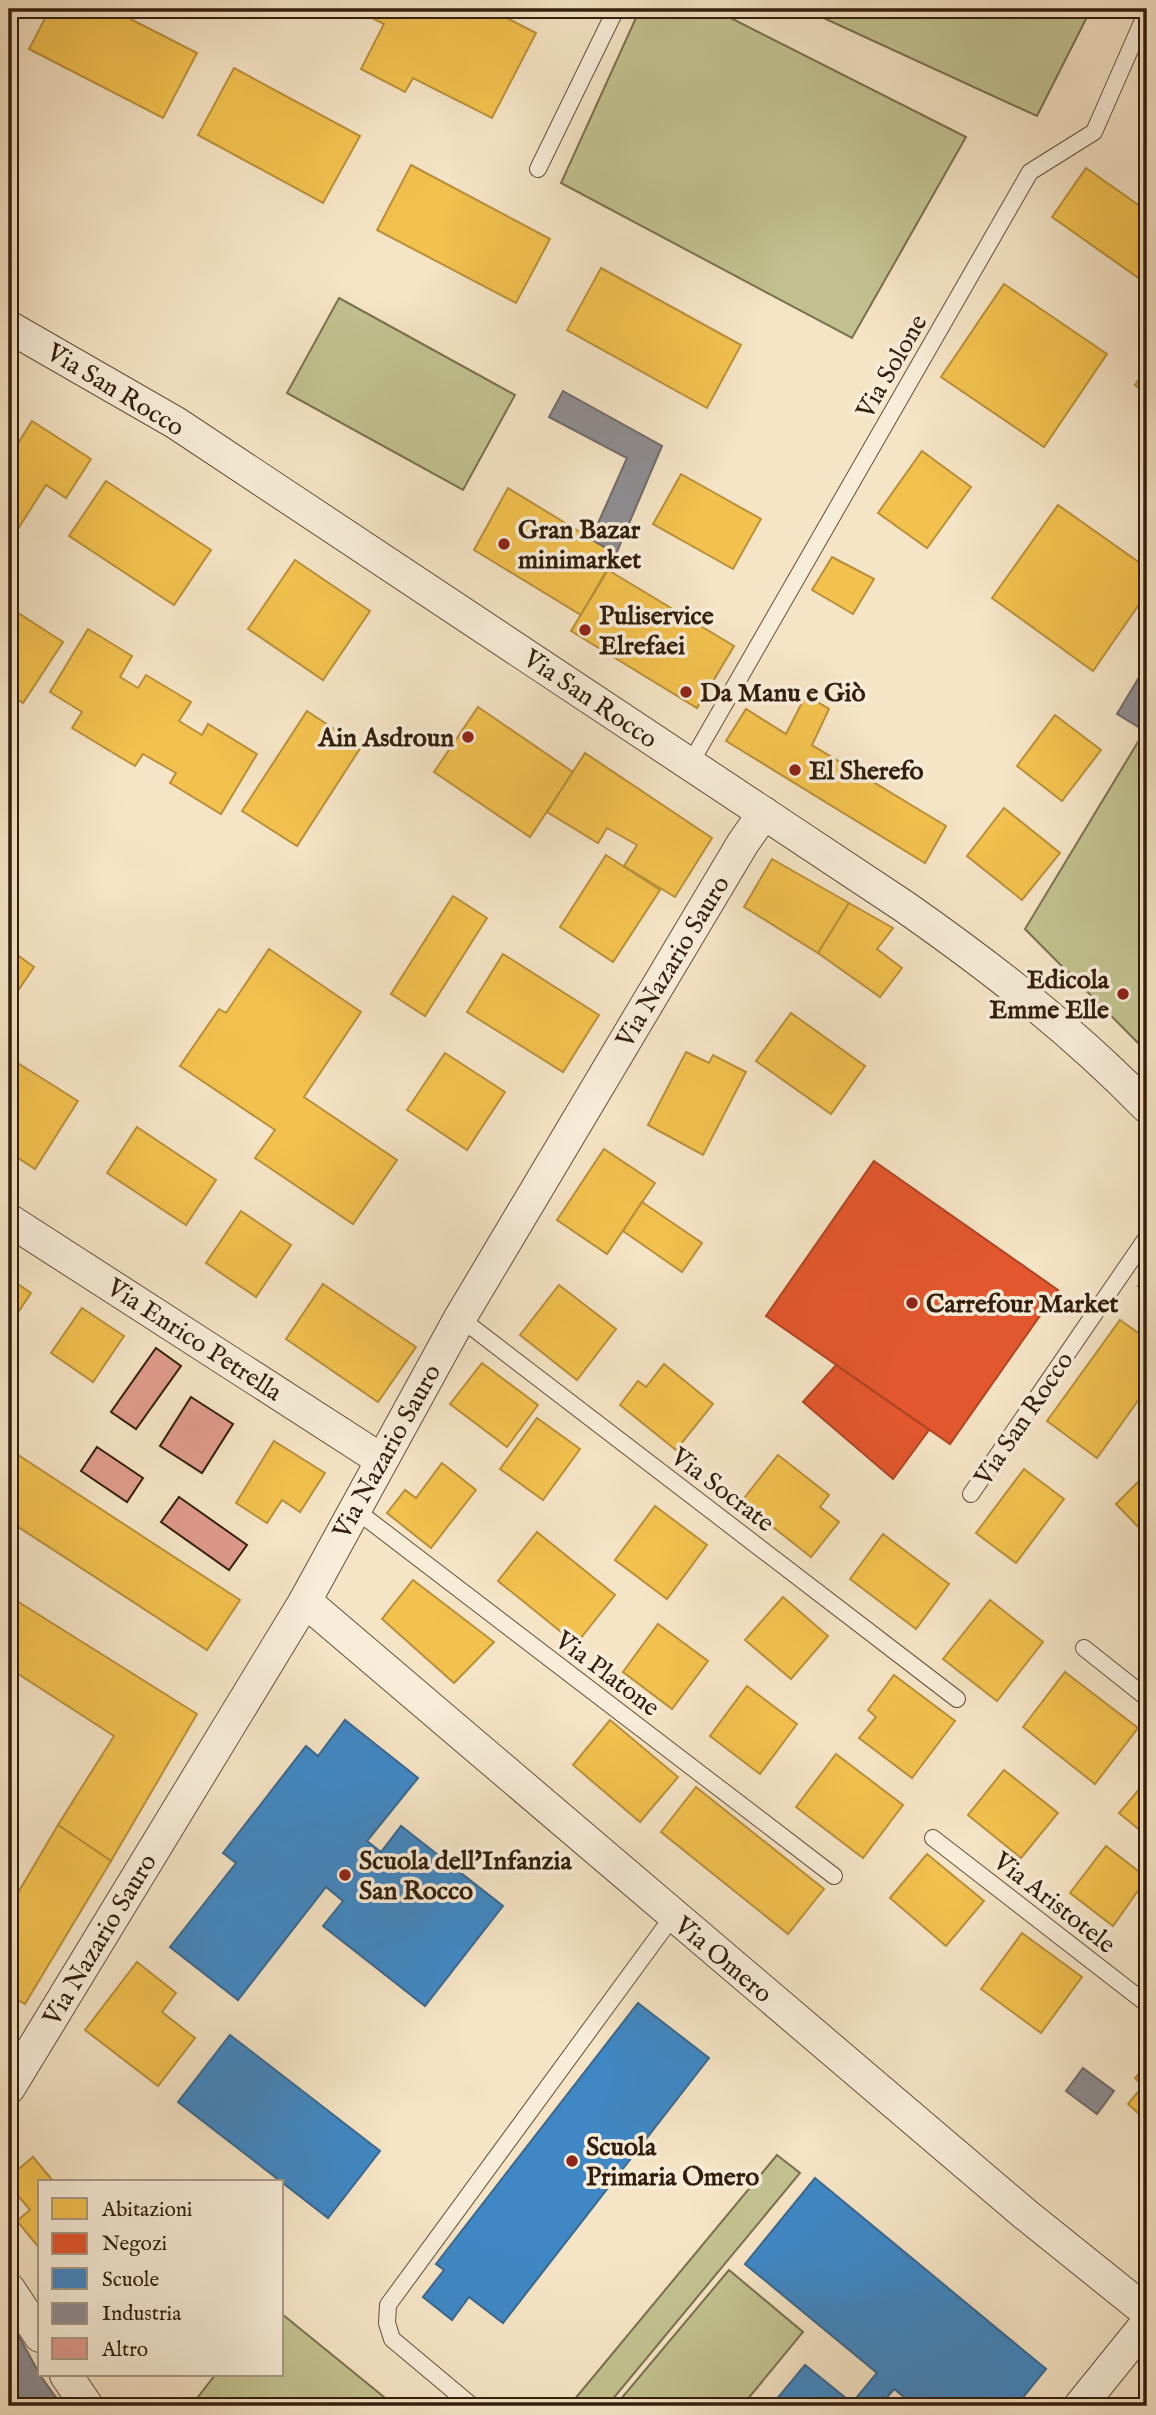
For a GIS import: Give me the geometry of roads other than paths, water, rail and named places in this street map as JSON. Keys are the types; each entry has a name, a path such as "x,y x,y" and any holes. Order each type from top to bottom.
{"street":[{"name":"Via San Rocco","path":"9,327 176,423 764,813 1009,981 1079,1039 1147,1107"},
{"name":"Via Nazario Sauro","path":"9,2088 305,1601 353,1508 460,1318 736,855 764,813"},
{"name":"Via Enrico Petrella","path":"9,1220 380,1459"},
{"name":"Via Omero","path":"305,1601 1025,2214 1147,2312"},
{"path":"9,2289 38,2333"},
{"path":"1080,2406 1147,2323"},
{"path":"67,2376 87,2406"}],"lane":[{"path":"538,169 616,9"},
{"name":"Via Solone","path":"690,764 1030,172 1094,132 1147,10"},
{"name":"Via San Rocco","path":"971,1494 1147,1237"},
{"name":"Via Socrate","path":"460,1318 957,1699"},
{"name":"Via Platone","path":"353,1508 834,1876"},
{"path":"1084,1648 1147,1698"},
{"name":"Via Aristotele","path":"933,1838 1147,2004"},
{"path":"472,2406 392,2339 387,2323 388,2305 673,1916"}],"place":[{"name":"Gran Bazar minimarket","path":"504,544"},
{"name":"Puliservice Elrefaei","path":"585,630"},
{"name":"Da Manu e Giò","path":"686,692"},
{"name":"Ain Asdroun","path":"468,737"},
{"name":"El Sherefo","path":"795,770"},
{"name":"Edicola Emme Elle","path":"1123,994"},
{"name":"Carrefour Market","path":"912,1303"},
{"name":"Scuola dell'Infanzia San Rocco","path":"345,1875"},
{"name":"Scuola Primaria Omero","path":"572,2161"}]}
